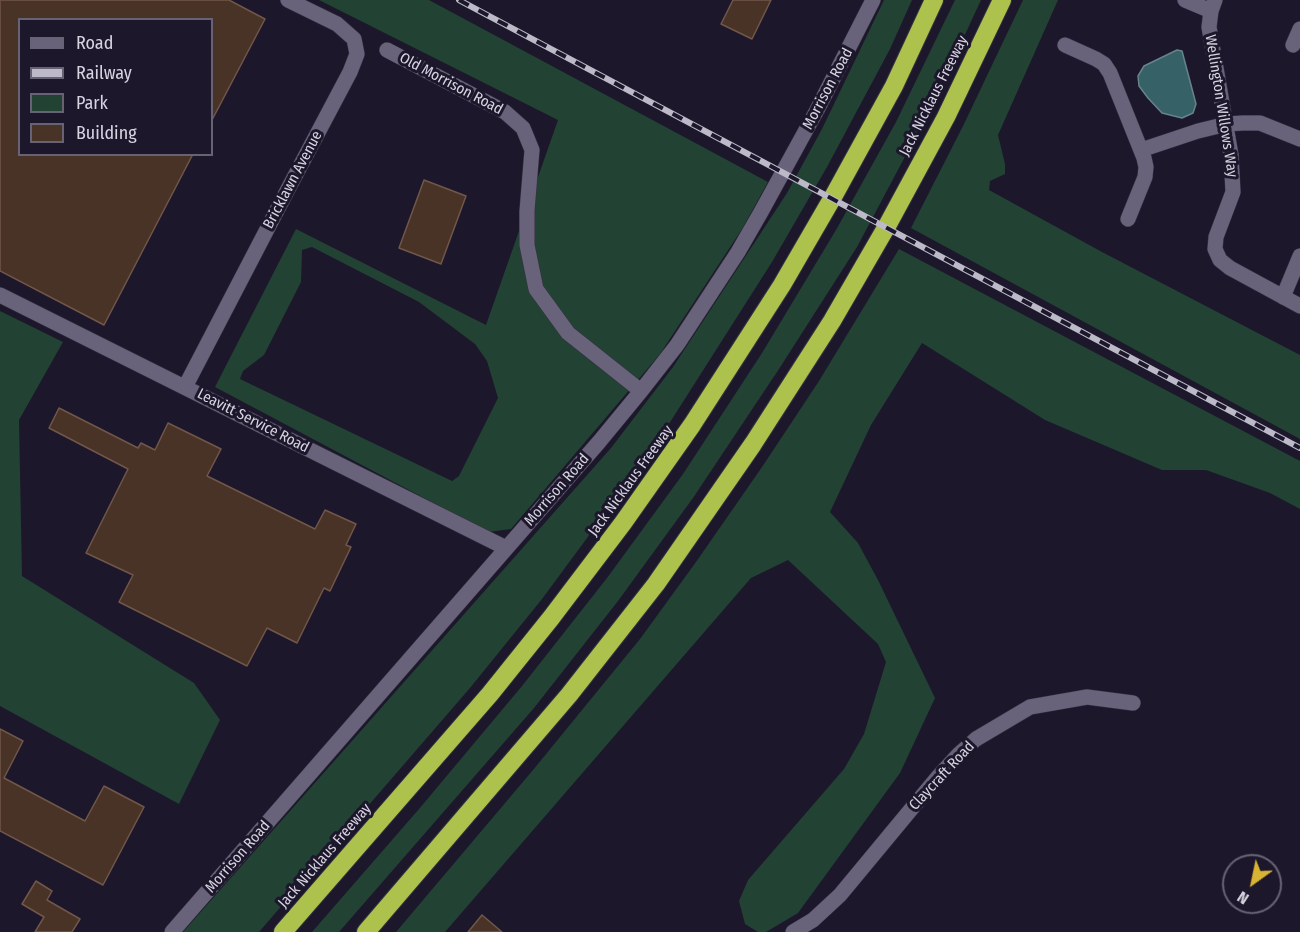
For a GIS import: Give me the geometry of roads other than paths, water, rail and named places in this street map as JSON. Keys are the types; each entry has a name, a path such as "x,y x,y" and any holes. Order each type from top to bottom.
{"highway":[{"name":"Jack Nicklaus Freeway","path":"283,932 490,694 597,558 685,435 782,285 894,86 934,0"},
{"name":"Jack Nicklaus Freeway","path":"366,932 569,695 656,584 753,444 832,321 887,226 946,117 1002,0"}],"street":[{"name":"Bricklawn Avenue","path":"185,387 350,72 357,54 354,39 337,24 288,0"},
{"name":"Morrison Road","path":"172,932 599,442 677,345 738,252 818,110 873,0"},
{"path":"1185,0 1213,5"},
{"name":"Wellington Willows Way","path":"1213,5 1209,27 1227,124 1233,192 1216,237 1215,249 1220,261 1230,268 1300,306"},
{"path":"1293,45 1300,30"},
{"path":"1065,45 1104,64 1110,73 1141,150 1146,167 1145,177 1128,219"},
{"name":"Old Morrison Road","path":"387,50 505,112 523,128 532,150 527,245 536,289 567,333 641,391"},
{"path":"1141,150 1227,124 1260,123 1300,139"},
{"path":"1283,297 1300,256"},
{"name":"Leavitt Service Road","path":"0,296 506,548"},
{"name":"Claycraft Road","path":"793,932 813,920 840,895 937,778 976,739 1030,707 1087,697 1133,703"}],"railway":[{"path":"459,0 1300,448"}]}
